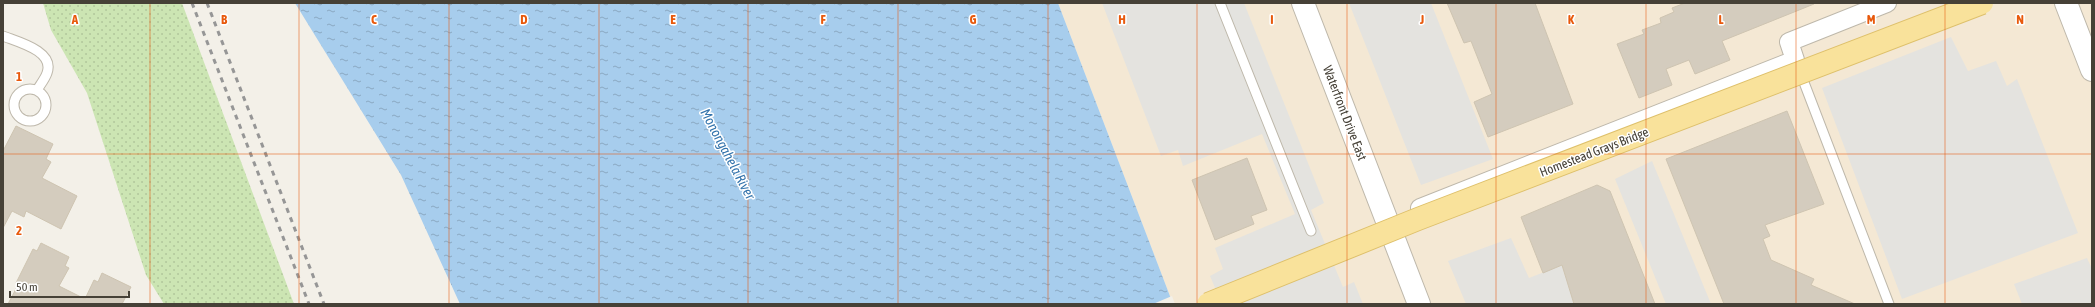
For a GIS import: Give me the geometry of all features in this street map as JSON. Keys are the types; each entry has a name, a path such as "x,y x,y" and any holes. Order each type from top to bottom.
{"main road":[{"name":"Homestead Grays Bridge","path":"1208,304 1418,219 1982,3"}],"street":[{"name":"Waterfront Drive East","path":"1303,3 1386,222 1419,304"},
{"path":"1386,222 1449,195 1620,130 1794,60 1789,42 1887,3"},
{"path":"2066,3 2092,70"}],"lane":[{"path":"1220,3 1311,231"},
{"path":"3,36 35,48 46,61 48,72 37,90"},
{"path":"1794,60 1889,304"}],"shaded area":[{"path":"1058,3 2092,3 2092,304 1173,304"},
{"path":"1102,3 1244,3 1324,203 1311,210 1343,287 1354,282 1363,304 1222,304 1210,276 1223,269 1215,248 1295,214 1262,134 1183,166 1178,150 1161,156"},
{"path":"1349,3 1431,3 1493,159 1421,185"},
{"path":"1951,37 1968,71 1996,61 2007,86 2017,79 2078,233 1902,299 1822,88"},
{"path":"1652,161 1711,304 1666,304 1615,179"},
{"path":"1511,238 1529,278 1562,265 1574,304 1466,304 1448,261"},
{"path":"2087,258 2092,269 2092,304 2022,304 2014,284"}],"green space":[{"path":"43,3 182,3 294,304 164,304 146,275 87,93 51,30"}],"water":[{"name":"Monongahela River","path":"295,3 1058,3 1173,304 460,304 401,175"}],"pier":[{"path":"1172,296 1175,304 1153,304"}],"building":[{"path":"1447,3 1535,3 1573,104 1488,137 1474,102 1492,94 1471,41 1464,43"},
{"path":"1685,3 1814,4 1722,41 1730,60 1695,74 1689,60 1666,69 1672,85 1639,98 1617,44 1644,34 1642,30 1661,23 1660,18 1674,12 1672,8"},
{"path":"1787,111 1824,204 1765,225 1770,236 1763,239 1771,260 1814,279 1811,285 1855,304 1724,304 1666,159"},
{"path":"16,126 53,144 46,159 51,162 42,178 77,196 61,229 26,211 24,217 12,211 3,228 3,151"},
{"path":"1247,158 1267,210 1251,216 1254,224 1215,240 1192,180"},
{"path":"1597,185 1610,191 1655,304 1574,304 1562,265 1543,273 1521,217"},
{"path":"41,243 69,257 65,266 69,268 59,286 85,299 94,280 98,282 102,273 131,287 122,304 8,304 18,285 16,283 33,249 37,251"}],"railway":[{"path":"192,3 309,304"},
{"path":"207,3 324,304"}]}
